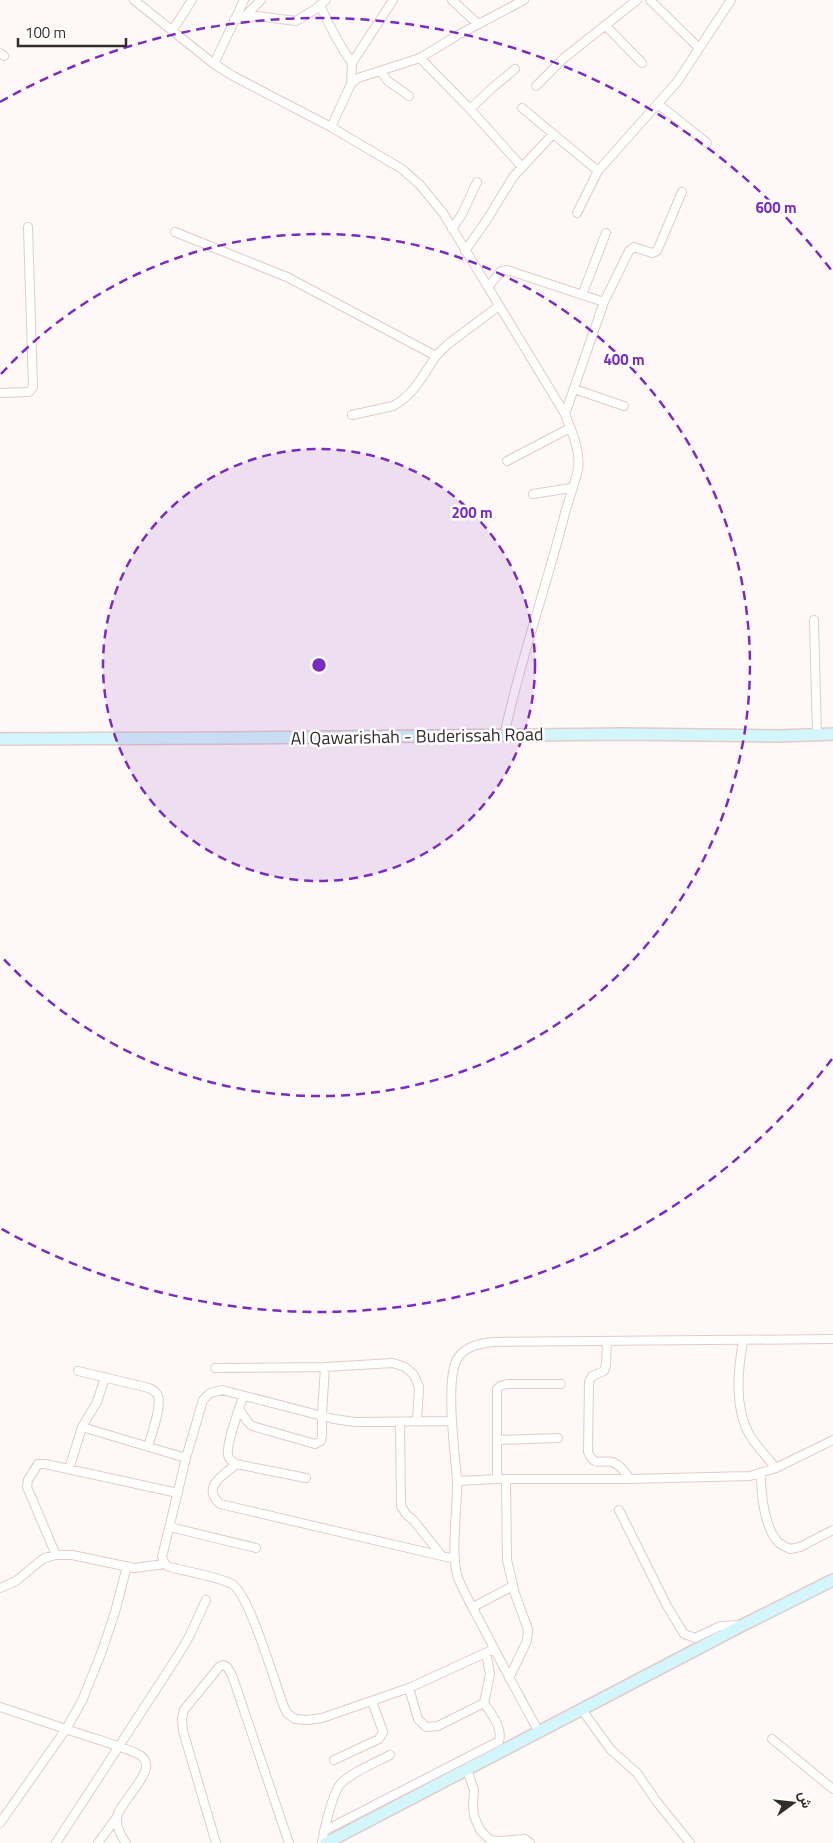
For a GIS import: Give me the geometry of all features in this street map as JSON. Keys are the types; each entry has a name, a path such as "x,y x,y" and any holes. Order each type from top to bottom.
{"main road":[{"name":"Al Qawarishah - Buderissah Road","path":"0,739 624,734 779,736 833,734"},
{"path":"326,1843 406,1796 467,1770 743,1625 833,1580"}],"street":[{"path":"134,0 214,64 233,76 331,127 402,169 420,185 443,213 565,414 577,450 578,468 571,488 549,577 518,678 504,736"},
{"path":"172,31 192,0"},
{"path":"214,64 244,0"},
{"path":"244,17 261,0"},
{"path":"331,127 351,84 352,63 393,0"},
{"path":"452,0 478,24"},
{"path":"351,84 361,76 380,72 420,58 524,0"},
{"path":"536,86 564,58 637,0"},
{"path":"650,0 698,47"},
{"path":"577,213 598,171 677,82 698,47 715,26 730,0"},
{"path":"234,20 257,16 296,21 323,3 340,45 352,63"},
{"path":"606,26 642,63"},
{"path":"420,58 470,109 522,167"},
{"path":"470,109 491,88 515,69"},
{"path":"380,72 388,81 408,96"},
{"path":"658,104 707,143"},
{"path":"522,108 598,171"},
{"path":"465,251 488,218 508,184 553,134"},
{"path":"452,229 462,214 477,182"},
{"path":"565,414 604,302 630,249 636,247 652,253 657,251 682,192"},
{"path":"0,393 30,392 33,386 28,228"},
{"path":"175,232 286,277 436,356"},
{"path":"582,295 606,233"},
{"path":"488,287 501,271 507,270 604,302"},
{"path":"352,415 393,406 399,402 411,393 436,356 448,344 499,306"},
{"path":"574,389 624,406"},
{"path":"507,461 570,428"},
{"path":"533,494 571,488"},
{"path":"814,620 817,735"},
{"path":"539,1732 509,1678 458,1577 455,1559 457,1481 452,1421 452,1379 454,1367 463,1352 469,1348 493,1342 833,1339"},
{"path":"743,1341 739,1375 741,1413 750,1435 776,1468"},
{"path":"607,1342 604,1371 592,1376 589,1382 588,1452 597,1463 611,1462 620,1466 630,1479"},
{"path":"215,1368 326,1367 393,1363 405,1367 414,1375 418,1387 416,1422"},
{"path":"239,1410 252,1426 315,1444 321,1441 322,1435 326,1367"},
{"path":"78,1371 155,1390 159,1405 148,1447"},
{"path":"69,1469 82,1427 97,1402 105,1377"},
{"path":"509,1678 527,1641 528,1629 513,1586 507,1560 498,1440 497,1389 507,1384 561,1384"},
{"path":"452,1421 355,1422 334,1419 322,1414 222,1390 215,1391 206,1396 204,1400 186,1458 162,1557 165,1564 169,1567 228,1582 239,1589 251,1615 284,1707 290,1717 300,1720 314,1720 408,1688 494,1649"},
{"path":"243,1396 229,1444 228,1454 231,1461 236,1464 306,1478"},
{"path":"400,1422 401,1506 442,1556"},
{"path":"82,1427 186,1458"},
{"path":"498,1440 558,1438"},
{"path":"457,1481 728,1477 760,1474 833,1440"},
{"path":"56,1554 27,1484 38,1464 41,1463 178,1493"},
{"path":"236,1464 214,1484 213,1498 220,1504 455,1559"},
{"path":"760,1474 761,1497 766,1516 779,1542 790,1549 800,1547 833,1530"},
{"path":"619,1510 666,1606 684,1634 695,1638 726,1625 743,1625"},
{"path":"170,1527 256,1548"},
{"path":"0,1588 16,1581 44,1558 56,1554 72,1555 141,1568 165,1564"},
{"path":"0,1823 66,1729 82,1701 115,1612 127,1566"},
{"path":"473,1607 513,1586"},
{"path":"56,1843 178,1657 206,1600"},
{"path":"324,1830 406,1796 499,1741 501,1735 499,1727 484,1702 490,1674 486,1653"},
{"path":"216,1843 183,1730 182,1719 184,1710 223,1665 227,1667 232,1675 289,1843"},
{"path":"408,1688 418,1719 426,1727 438,1726 484,1702"},
{"path":"334,1760 379,1739 383,1732 372,1701"},
{"path":"0,1707 118,1746 140,1755 146,1760 147,1768 143,1778 121,1806 117,1817 98,1843"},
{"path":"582,1710 610,1750 637,1773 657,1802 690,1843"},
{"path":"772,1739 833,1789"},
{"path":"322,1843 324,1830 339,1785 355,1773 390,1755"},
{"path":"467,1770 474,1790 474,1816 480,1830 490,1840 525,1839 530,1843"},
{"path":"117,1817 119,1831 126,1843"}]}
